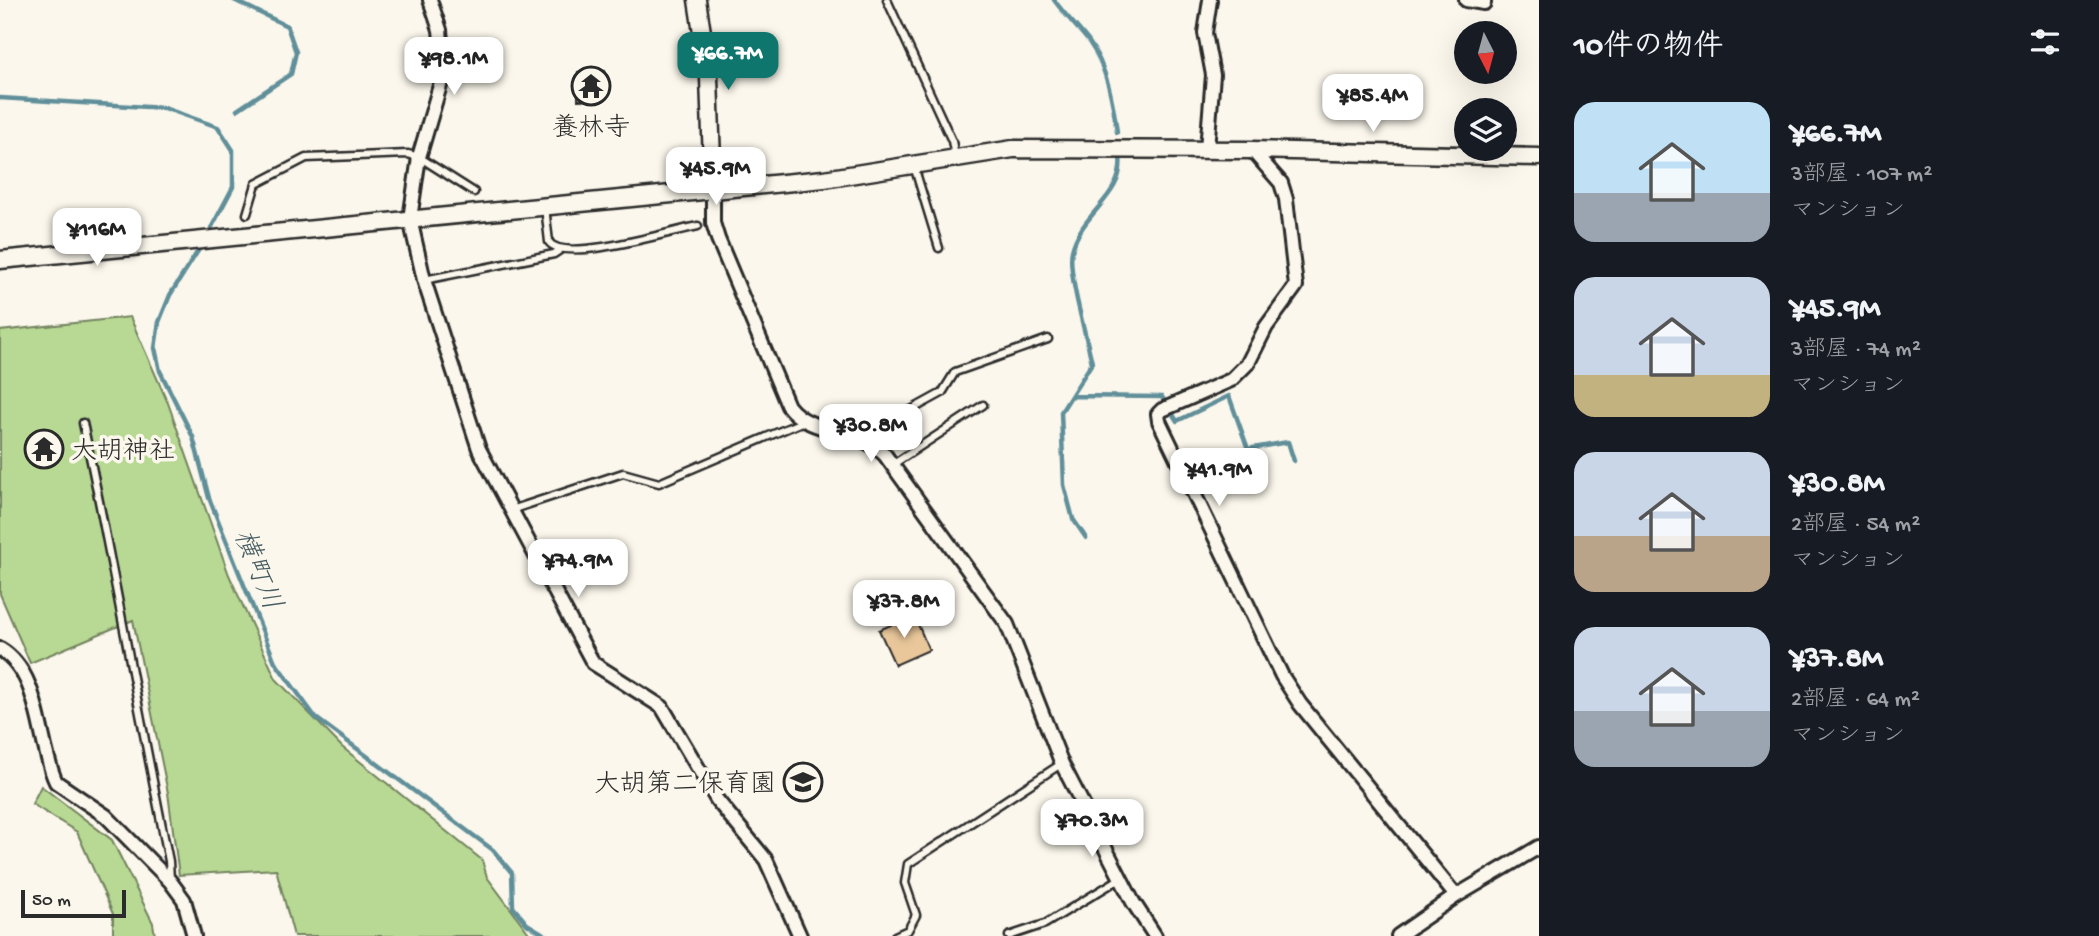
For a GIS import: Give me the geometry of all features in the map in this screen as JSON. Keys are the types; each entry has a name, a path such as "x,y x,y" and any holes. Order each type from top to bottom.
{"street":[{"path":"430,0 440,30 444,72 419,157 410,219 424,280 480,449 593,663 662,707 717,800 765,860 800,936"},
{"path":"697,0 708,68 713,223 780,391 795,415 804,421 872,442 892,465 1007,624 1062,764 1121,878 1155,936"},
{"path":"1207,149 1213,75 1205,33 1210,0"},
{"path":"1465,0 1483,3 1484,0"},
{"path":"0,260 824,179 1013,149 1207,149 1539,157"},
{"path":"1252,150 1280,183 1286,198 1296,286 1266,327 1248,363 1231,380 1162,410 1158,414 1159,421 1282,676 1300,704 1456,896"},
{"path":"0,649 12,656 29,688 56,782 106,816 170,881 184,900 194,936"},
{"path":"1398,936 1456,896 1539,847"}],"lane":[{"path":"887,0 952,141 955,157"},
{"path":"247,215 256,184 306,158 419,157 474,192"},
{"path":"913,164 939,248"},
{"path":"545,206 549,242 560,250 581,251 698,226"},
{"path":"424,280 554,254 560,250"},
{"path":"860,438 942,393 956,372 1048,339"},
{"path":"892,465 983,405"},
{"path":"511,511 623,473 659,483 804,421"},
{"path":"83,423 119,593 137,711 169,862 170,881"},
{"path":"895,936 908,930 916,915 905,883 908,864 1062,764"},
{"path":"1009,936 1045,924 1121,878"},
{"path":"908,930 915,936"}],"green space":[{"path":"130,317 168,403 229,575 276,679 342,747 482,860 487,877 531,936 294,936 276,869 179,875 168,793 133,620 30,663 0,594 0,331"},
{"path":"41,786 112,840 153,923 155,936 113,936 113,914 77,832 32,804"}],"building":[{"name":"養林寺","path":"605,71 604,99 578,100 578,72"},
{"path":"914,615 929,650 895,665 879,630"}],"waterway":[{"name":"横町川","path":"234,0 287,26 296,52 291,74 237,110"},
{"path":"1054,0 1089,42 1100,62 1111,97 1117,132"},
{"path":"0,98 164,108 218,127 233,150 233,187 207,236"},
{"path":"1086,538 1073,519 1064,485 1061,412 1092,363 1071,261 1077,237 1116,183 1120,171 1120,157"},
{"name":"横町川","path":"203,243 170,295 159,322 155,348 160,371 193,437 209,498 275,662 316,718 493,850 512,873 513,907 527,924 547,936"},
{"path":"1072,396 1162,397 1177,421 1229,396 1248,449 1288,442 1294,461"}],"place":[{"name":"養林寺","path":"591,86"},
{"name":"大胡神社","path":"44,449"},
{"name":"大胡第二保育園","path":"803,782"}]}
